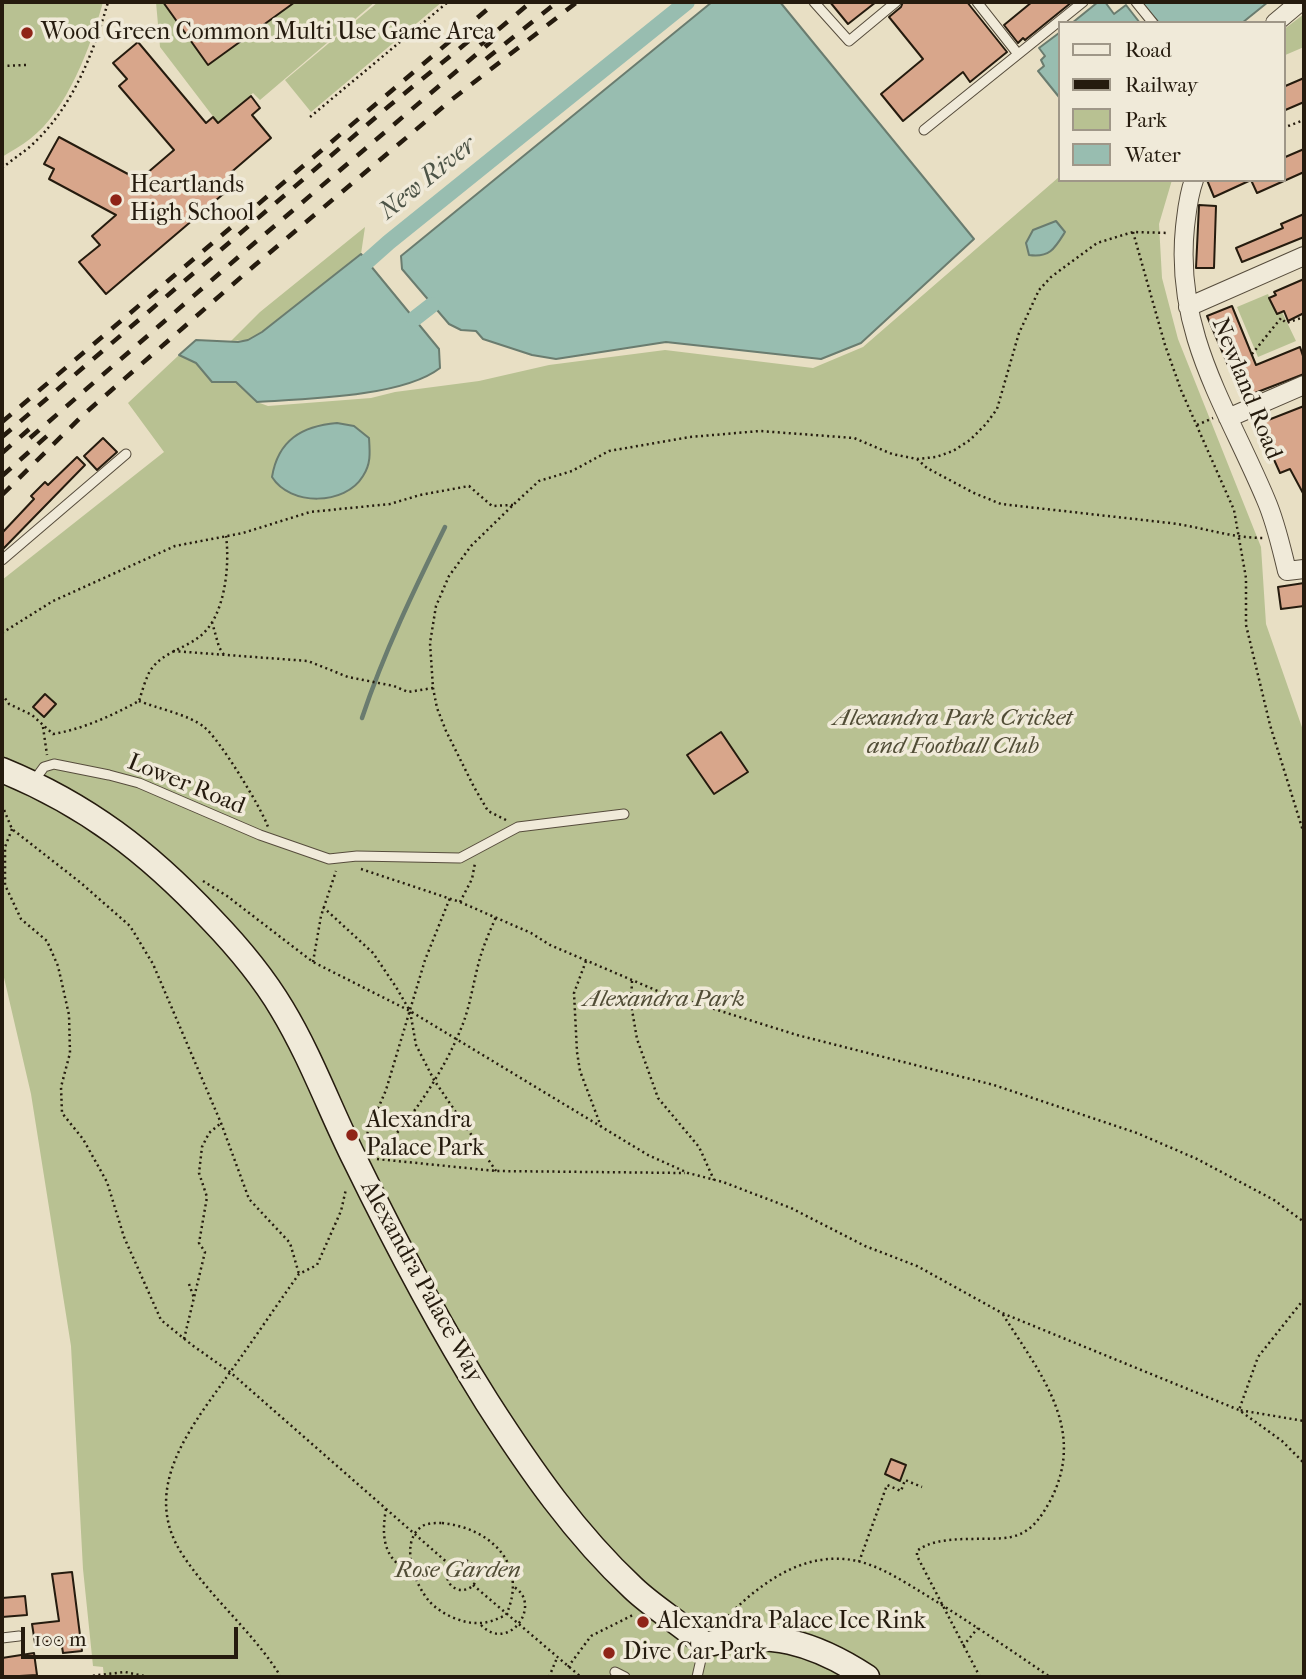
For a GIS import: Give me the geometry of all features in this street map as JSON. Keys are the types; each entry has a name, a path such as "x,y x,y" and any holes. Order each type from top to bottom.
{"street":[{"path":"1277,21 1300,2"},
{"name":"Newland Road","path":"1193,182 1188,195 1182,261 1188,307 1200,353 1296,570"},
{"path":"1188,307 1304,256"},
{"path":"1228,418 1304,385"},
{"name":"Alexandra Palace Way","path":"2,770 33,782 107,826 138,849 161,868 232,942 282,1008 363,1155 444,1329 536,1477 606,1562 654,1608 690,1631 705,1645"},
{"path":"705,1645 748,1637 788,1640 833,1658 867,1677"}],"lane":[{"path":"814,2 849,41 896,2"},
{"path":"977,2 1018,54"},
{"path":"1059,21 1083,2"},
{"path":"1136,2 1151,21"},
{"path":"924,130 1058,22"},
{"path":"2,560 126,454"},
{"name":"Lower Road","path":"33,782 44,767 54,764 109,775 139,783 269,838 334,861"},
{"path":"334,861 357,856 460,858 518,827 624,814"},
{"path":"2,1638 19,1636"},
{"path":"697,1677 705,1645"},
{"path":"615,1672 625,1677"}],"path":[{"path":"2,168 36,141 69,101 94,45 108,2"},
{"path":"310,117 448,2"},
{"path":"2,66 27,65"},
{"path":"1285,127 1304,120"},
{"path":"518,827 488,811 446,731 433,688 429,643 436,606 449,576 471,546 539,481 572,471 609,451 690,437 760,431 854,438 892,454 917,459 936,457 953,451 970,440 997,409 1019,333 1039,290 1051,277 1097,243 1133,232 1184,233"},
{"path":"1133,232 1165,345 1181,390 1234,510 1245,578 1246,625 1270,725 1304,834"},
{"path":"1252,354 1281,318 1286,323 1304,317"},
{"path":"917,459 927,468 962,487 1001,504 1170,523 1239,537 1262,538 1278,534"},
{"path":"2,633 53,601 175,546 243,533 310,512 390,504 420,495 469,486 492,506 513,505"},
{"path":"2,694 9,704 32,715 52,734 74,731 139,701 151,670 173,652 200,637 212,622 222,601 228,564 226,536"},
{"path":"212,622 224,655"},
{"path":"173,652 308,661 348,677 408,692 433,688"},
{"path":"139,701 204,727 234,767 268,824 269,838"},
{"path":"43,725 47,762"},
{"path":"2,804 12,829 81,883 130,926 153,964 221,1123 249,1199 290,1243 299,1274"},
{"path":"12,829 5,847 5,885 22,919 47,942 58,966 69,1015 70,1053 61,1087 62,1113 83,1139 107,1182 124,1237 161,1320 230,1372 450,1565"},
{"path":"313,962 334,861"},
{"path":"361,869 460,902 660,992 797,1035 1007,1088 1137,1133 1197,1159 1274,1200 1304,1222"},
{"path":"460,902 475,871"},
{"path":"196,877 227,896 313,962 457,1038 648,1155 688,1173 791,1208 865,1246 917,1266 1003,1312 1239,1410 1304,1421"},
{"path":"363,1155 386,1090 425,960 450,898"},
{"path":"323,907 373,953 410,1011 416,1045 435,1080 496,1171"},
{"path":"363,1155 388,1144 435,1080 465,1018 481,954 496,918"},
{"path":"586,961 574,993 577,1052 587,1093 602,1129"},
{"path":"632,981 631,1004 638,1040 658,1097 699,1147 715,1180"},
{"path":"184,1339 205,1252 199,1243 207,1197 199,1173 202,1147 209,1133 221,1123"},
{"path":"363,1155 496,1171 688,1173"},
{"path":"281,1677 183,1557 171,1534 166,1503 171,1466 187,1433 299,1274 317,1265 341,1211 346,1188"},
{"path":"189,1284 194,1298"},
{"path":"1239,1410 1258,1357 1304,1299"},
{"path":"980,1677 940,1604 917,1552 923,1547 945,1542 1008,1537 1021,1535 1031,1529 1050,1501 1059,1482 1065,1458 1064,1430 1054,1401 1003,1312"},
{"path":"1239,1410 1282,1441 1304,1463"},
{"path":"859,1562 887,1485 901,1492 905,1480 922,1487"},
{"path":"386,1509 383,1529 386,1547 394,1562 404,1568 412,1567"},
{"path":"442,1522 459,1524 479,1532 508,1561 514,1587 512,1601 506,1615 480,1623 464,1622 430,1602 417,1583 412,1567 414,1533 424,1525 442,1522"},
{"path":"460,1559 472,1563 478,1576 473,1585 461,1590 450,1584 447,1576 450,1565 460,1559"},
{"path":"721,1624 748,1595 784,1573 821,1560 843,1559 859,1562 892,1575 978,1628 1050,1677"},
{"path":"473,1585 580,1677"},
{"path":"480,1623 495,1634 510,1631 518,1625 524,1614 525,1597 514,1587"},
{"path":"568,1667 591,1636 634,1614"},
{"path":"963,1646 978,1628"},
{"path":"550,1677 557,1658"},
{"path":"82,1677 125,1672 149,1677"}],"green space":[{"path":"2,2 103,2 76,76 55,112 30,139 2,157"},
{"path":"156,2 163,2 208,65 295,2 375,2 260,100 253,93 218,123 160,47"},
{"path":"378,2 442,2 311,112 285,80"},
{"path":"1304,14 1304,47 1285,55 1285,28"},
{"name":"Alexandra Park","path":"1058,178 1058,182 1171,182 1159,224 1162,278 1178,339 1261,547 1266,624 1304,733 1304,1677 104,1677 103,1667 93,1666 83,1569 71,1346 31,1094 2,969 2,580 164,452 128,403 179,355 196,363 212,381 236,382 257,402 268,406 371,398 395,392 479,381 549,365 665,350 813,368 863,347"},
{"path":"365,227 361,254 262,332 248,340 231,341 260,312"},
{"path":"1268,294 1276,314 1282,312 1296,341 1258,357 1237,307"}],"water":[{"path":"712,2 780,2 974,239 861,343 821,359 666,342 556,359 532,355 483,339 476,331 461,330 449,324 402,269 401,256"},
{"path":"1098,2 1105,2 1114,14 1126,5 1138,21 1074,21"},
{"path":"1268,2 1244,21 1157,21 1143,4"},
{"path":"1058,34 1058,96 1038,71 1044,66 1041,60 1045,56 1039,48"},
{"path":"1056,221 1065,232 1055,247 1042,255 1029,255 1026,243 1033,230"},
{"path":"361,254 439,349 440,368 423,378 378,391 326,398 257,402 236,382 212,382 196,363 179,355 196,340 248,340 262,332"},
{"path":"337,423 354,426 369,438 367,467 355,486 344,493 318,499 291,493 280,487 272,477 275,464 286,444 303,432"}],"building":[{"path":"163,2 295,2 208,65"},
{"path":"830,2 876,2 848,24"},
{"path":"903,2 967,2 1007,52 970,82 963,72 903,121 881,94 923,59 889,17"},
{"path":"1032,2 1072,2 1018,43 1004,25"},
{"path":"138,42 206,123 213,117 218,123 251,96 260,108 252,115 271,138 228,175 235,184 106,294 79,262 100,245 92,236 116,215 49,179 54,169 44,164 59,137 139,180 174,150 119,86 127,79 113,63"},
{"path":"1304,78 1304,102 1285,110 1285,86"},
{"path":"1304,149 1304,172 1285,180 1285,157"},
{"path":"1208,182 1247,182 1214,197"},
{"path":"1252,182 1282,182 1257,193"},
{"path":"1199,205 1216,206 1214,268 1196,268"},
{"path":"1304,214 1304,237 1242,262 1236,248 1283,228 1281,224"},
{"path":"1304,279 1304,313 1288,321 1284,311 1277,314 1269,298 1276,295 1274,292"},
{"path":"1232,306 1256,365 1300,347 1304,359 1304,374 1242,398 1207,316"},
{"path":"1304,406 1304,495 1290,469 1280,473 1258,424"},
{"path":"103,438 117,452 97,470 84,456"},
{"path":"77,457 85,465 2,550 2,533 34,499 31,496 45,482 48,485"},
{"path":"1304,583 1304,606 1281,609 1278,587"},
{"path":"45,694 56,704 44,717 33,707"},
{"path":"721,732 748,772 714,794 687,755"},
{"path":"891,1459 906,1465 900,1481 885,1474"},
{"path":"72,1572 82,1651 63,1653 61,1640 35,1643 32,1624 59,1621 52,1574"},
{"path":"25,1596 27,1615 2,1617 2,1598"},
{"path":"34,1653 37,1675 2,1677 2,1658"}],"waterway":[{"name":"New River","path":"353,274 687,2"},
{"path":"414,319 432,305"},
{"path":"362,718 390,645 445,527"}],"railway":[{"path":"2,422 496,2"},
{"path":"480,45 531,2"},
{"path":"486,59 557,2"},
{"path":"2,495 83,415 255,265 450,101 577,2"},
{"path":"2,437 389,106 486,27"},
{"path":"30,438 492,41"},
{"path":"2,453 35,424"},
{"path":"2,476 48,435"}],"place":[{"name":"Wood Green Common Multi Use Game Area","path":"27,33"},
{"name":"Heartlands High School","path":"116,200"},
{"name":"Alexandra Palace Park","path":"352,1135"},
{"name":"Alexandra Palace Ice Rink","path":"643,1622"},
{"name":"Dive Car Park","path":"609,1653"}],"park label":[{"name":"Alexandra Park Cricket and Football Club","path":"953,733"},
{"name":"Rose Garden","path":"458,1571"}]}
